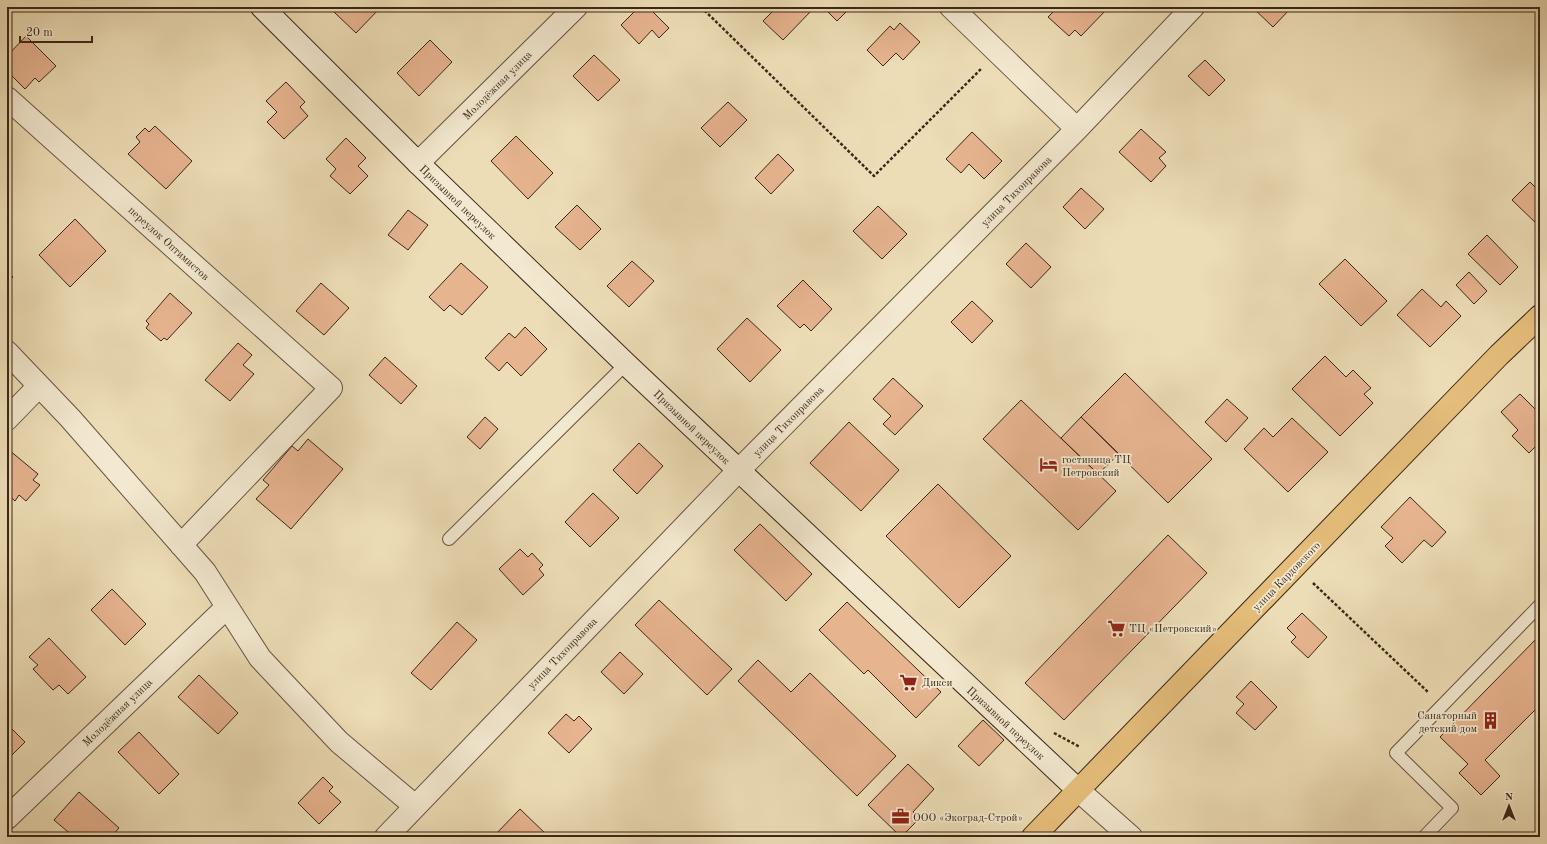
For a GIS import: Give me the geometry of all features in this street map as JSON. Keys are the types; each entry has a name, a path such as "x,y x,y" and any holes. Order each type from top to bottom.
{"main road":[{"name":"улица Кардовского","path":"1033,837 1499,355 1540,316"}],"street":[{"name":"Призывной переулок","path":"262,7 418,163 1044,765 1078,790 1131,837"},
{"name":"Молодёжная улица","path":"418,163 576,7"},
{"path":"951,7 1077,129"},
{"name":"улица Тихонравова","path":"386,837 738,471 1077,129 1193,7"},
{"name":"переулок Оптимистов","path":"7,98 331,388 181,545"},
{"path":"7,352 75,424 205,572 260,658 339,742 415,806"},
{"path":"7,419 39,386"},
{"name":"Молодёжная улица","path":"7,818 227,607"}],"lane":[{"path":"449,538 626,364"},
{"path":"1424,837 1452,808 1396,753 1540,605"}],"path":[{"path":"702,7 874,176 997,52"},
{"path":"1313,583 1442,705"}],"building":[{"path":"339,7 381,7 356,33 334,12"},
{"path":"639,7 648,7 669,28 659,38 652,30 639,44 621,25"},
{"path":"777,7 811,7 813,9 783,40 763,21"},
{"path":"823,7 851,7 837,21"},
{"path":"1050,7 1108,8 1081,36 1075,30 1069,36 1048,17 1054,11"},
{"path":"1252,7 1288,7 1290,9 1273,27"},
{"path":"900,23 920,42 903,60 896,53 883,66 867,50 890,26 894,30"},
{"path":"26,36 56,66 39,82 35,78 25,89 7,71 7,56"},
{"path":"430,40 452,62 419,96 397,73"},
{"path":"594,55 620,80 598,101 573,76"},
{"path":"1205,60 1225,80 1209,96 1188,76"},
{"path":"286,82 305,102 300,107 308,116 284,139 267,122 277,112 266,101"},
{"path":"728,102 747,120 720,147 701,128"},
{"path":"155,126 192,161 166,189 128,154 140,142 136,137 145,128 149,132"},
{"path":"1141,129 1166,152 1159,158 1166,166 1151,182 1119,152"},
{"path":"972,132 1002,161 984,179 969,164 961,173 946,159"},
{"path":"516,136 553,173 528,199 491,161"},
{"path":"346,138 366,158 358,166 368,176 350,194 330,176 336,169 326,159"},
{"path":"778,154 794,170 771,194 755,178"},
{"path":"1530,182 1540,192 1540,227 1512,200"},
{"path":"1081,188 1104,209 1085,229 1063,207"},
{"path":"577,205 601,229 580,250 555,227"},
{"path":"878,206 907,234 882,259 853,231"},
{"path":"408,210 428,225 408,250 388,235"},
{"path":"75,219 106,251 70,287 39,255"},
{"path":"1487,235 1518,267 1500,285 1468,254"},
{"path":"1026,243 1051,267 1031,288 1006,264"},
{"path":"1345,259 1387,301 1361,326 1319,284"},
{"path":"632,261 654,281 629,307 607,286"},
{"path":"461,263 488,287 462,315 450,305 444,311 429,297"},
{"path":"7,271 13,277 7,282"},
{"path":"1469,272 1487,291 1474,304 1456,285"},
{"path":"803,280 832,309 811,331 804,324 800,328 777,306"},
{"path":"321,283 349,308 324,335 296,311"},
{"path":"1422,289 1441,307 1446,301 1461,316 1430,347 1397,315"},
{"path":"170,293 192,313 167,340 164,338 161,341 146,328 149,324 146,321"},
{"path":"972,301 993,321 972,343 951,322"},
{"path":"747,318 781,350 750,382 717,349"},
{"path":"525,327 547,349 521,376 507,362 499,371 485,358 509,333 515,338"},
{"path":"238,343 252,355 243,365 254,374 230,401 205,380"},
{"path":"1325,356 1346,377 1353,370 1371,388 1364,394 1373,403 1340,436 1292,389"},
{"path":"385,357 417,386 401,404 369,375"},
{"path":"1125,373 1212,459 1168,503 1081,417"},
{"path":"893,378 923,406 895,435 883,424 891,416 873,399"},
{"path":"1520,394 1540,414 1538,420 1540,422 1540,450 1536,446 1529,453 1512,436 1518,430 1501,412"},
{"path":"1227,399 1248,418 1226,442 1205,422"},
{"name":"гостиница ТЦ Петровский","path":"1021,400 1116,491 1078,530 983,439"},
{"path":"485,417 498,429 480,449 467,437"},
{"path":"1081,417 1119,454 1098,474 1061,438"},
{"path":"1292,418 1328,452 1288,492 1244,449 1264,428 1273,437"},
{"path":"849,422 899,470 861,511 810,463"},
{"path":"308,439 343,469 291,529 256,499 269,485 263,480 292,446 298,451"},
{"path":"639,443 663,466 637,494 613,470"},
{"path":"9,450 38,474 33,480 40,485 26,501 19,495 15,501 7,494 7,452"},
{"path":"938,484 1011,556 959,608 886,536"},
{"path":"593,493 619,518 590,547 565,522"},
{"path":"1410,497 1446,532 1432,547 1424,540 1402,563 1385,546 1393,538 1381,527"},
{"path":"760,524 812,574 786,601 734,550"},
{"name":"ТЦ «Петровский»","path":"1168,535 1207,573 1064,720 1025,683"},
{"path":"520,549 528,557 532,553 543,565 539,569 544,575 523,595 499,569"},
{"path":"112,589 146,624 125,645 91,610"},
{"path":"659,600 732,669 707,695 635,625"},
{"path":"847,602 941,692 916,718 868,670 864,674 819,630"},
{"path":"1302,613 1327,637 1308,658 1291,642 1296,637 1287,628"},
{"path":"457,622 477,640 431,690 411,673"},
{"name":"Санаторный детский дом","path":"1540,635 1540,705 1485,760 1500,776 1481,795 1459,773 1468,764 1440,737"},
{"path":"49,638 86,677 68,694 59,685 53,690 33,669 38,665 29,657"},
{"path":"620,652 643,674 624,694 601,672"},
{"path":"758,660 791,692 810,673 896,756 857,796 738,681"},
{"path":"199,675 238,713 218,734 178,697"},
{"path":"1251,681 1277,707 1255,730 1236,713 1244,704 1236,697"},
{"path":"566,714 574,721 579,716 592,729 569,753 548,733"},
{"path":"983,720 1004,740 979,766 958,746"},
{"path":"7,724 25,742 7,760"},
{"path":"139,732 179,774 159,794 118,752"},
{"path":"908,764 934,789 913,812 920,818 901,837 868,805"},
{"path":"323,777 333,787 329,791 341,802 319,824 298,803"},
{"path":"79,792 119,828 111,837 74,837 54,820"},
{"path":"520,809 549,837 493,837"}],"place":[{"name":"гостиница ТЦ Петровский","path":"1049,465"},
{"name":"ТЦ «Петровский»","path":"1116,628"},
{"name":"Дикси","path":"909,682"},
{"name":"Санаторный детский дом","path":"1490,721"},
{"name":"ООО «Экоград-Строй»","path":"900,817"}]}
